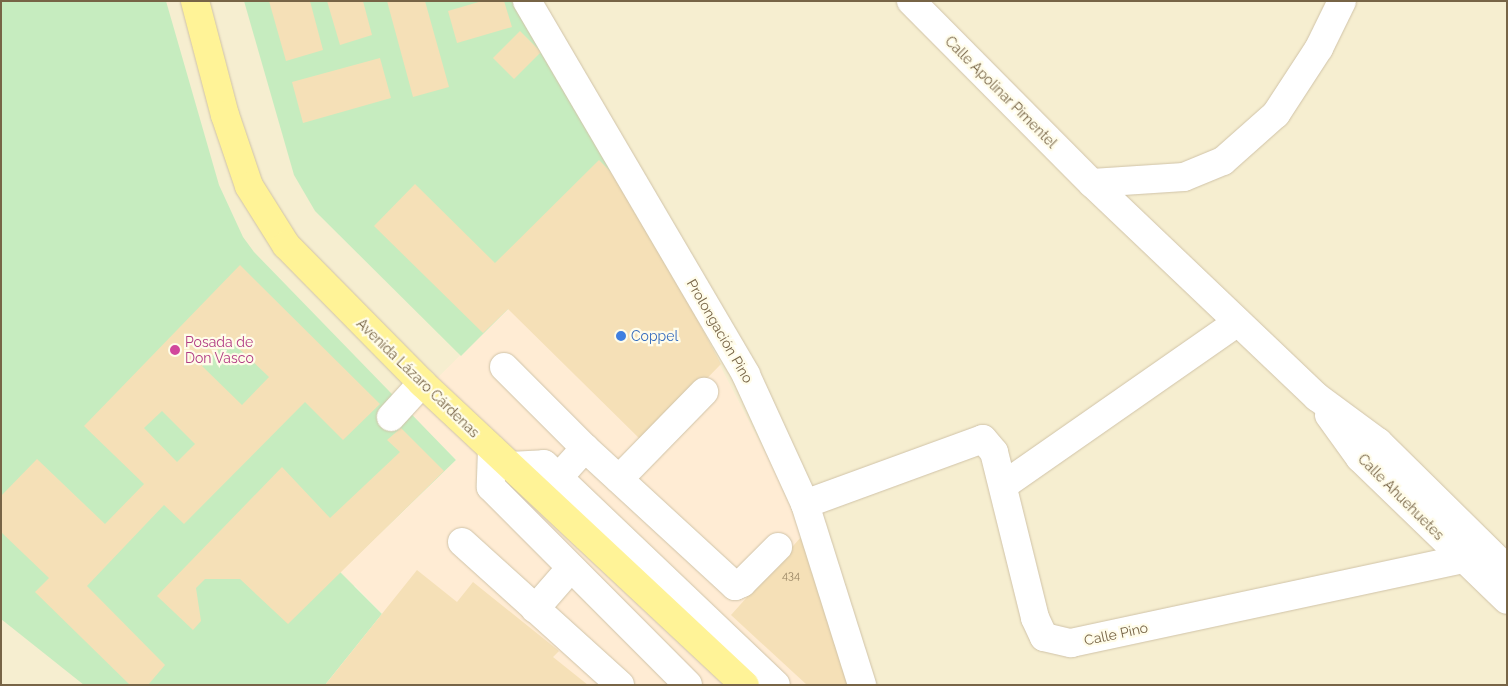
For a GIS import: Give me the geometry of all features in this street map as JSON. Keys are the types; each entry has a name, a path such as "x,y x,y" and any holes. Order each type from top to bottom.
{"main road":[{"name":"Avenida Lázaro Cárdenas","path":"195,1 225,115 249,186 286,245 422,383 745,685"}],"street":[{"name":"Prolongación Pino","path":"527,1 746,374 805,504 862,685"},
{"path":"1092,183 1184,177 1223,161 1276,114 1319,48 1338,3"},
{"name":"Calle Apolinar Pimentel","path":"922,4 1092,183 1238,322"},
{"path":"1004,485 1238,322"},
{"name":"Calle Ahuehuetes","path":"1238,322 1317,397 1360,458 1486,560 1507,600"},
{"path":"504,367 585,448 734,586 742,583 778,547"},
{"path":"391,417 422,383"},
{"path":"619,479 704,392"},
{"name":"Calle Pino","path":"805,504 970,442 983,440 994,452 1004,485 1035,618 1044,637 1071,643 1486,560"},
{"path":"558,478 585,448"},
{"path":"688,685 570,570 491,488 500,457 544,464 776,685"},
{"path":"630,546 659,516"},
{"path":"462,542 620,685"},
{"path":"535,609 570,570"}],"shaded area":[{"path":"1,1 1507,1 1507,685 852,685 628,189 407,409 325,685 1,685"},
{"path":"628,189 785,490 852,685 325,685 382,614 340,571 456,460 406,409"}],"green space":[{"name":"Posada de Don Vasco","path":"1,1 166,1 219,185 243,237 254,252 456,460 340,572 382,614 325,685 84,685 1,619"},
{"path":"244,1 519,1 628,189 461,356 315,211 294,175"}],"building":[{"path":"269,1 310,1 323,50 286,61"},
{"path":"327,1 363,1 372,35 340,45"},
{"path":"387,1 425,1 449,87 413,97"},
{"path":"482,1 504,1 512,27 457,43 448,11"},
{"path":"520,31 541,52 514,79 493,58"},
{"path":"380,58 391,98 303,123 292,82"},
{"name":"Coppel","path":"599,160 628,189 721,364 644,443 508,309 483,333 374,226 415,184 495,263"},
{"path":"240,265 380,404 343,440 305,402 184,524 164,505 87,586 165,665 148,685 130,685 35,592 49,578 1,532 1,496 37,459 105,524 144,484 84,426","holes":["229,339 269,377 242,405 202,366","162,411 195,444 177,462 144,428"]},
{"path":"401,428 444,471 288,624 240,579 205,579 196,588 201,621 193,630 157,596 282,467 330,518 400,452 387,440"},
{"path":"802,536 852,685 807,685 731,615"},
{"path":"417,570 457,602 473,582 559,651 553,657 588,685 325,685"}],"place":[{"name":"Coppel","path":"621,336"},
{"name":"Posada de Don Vasco","path":"175,350"}]}
